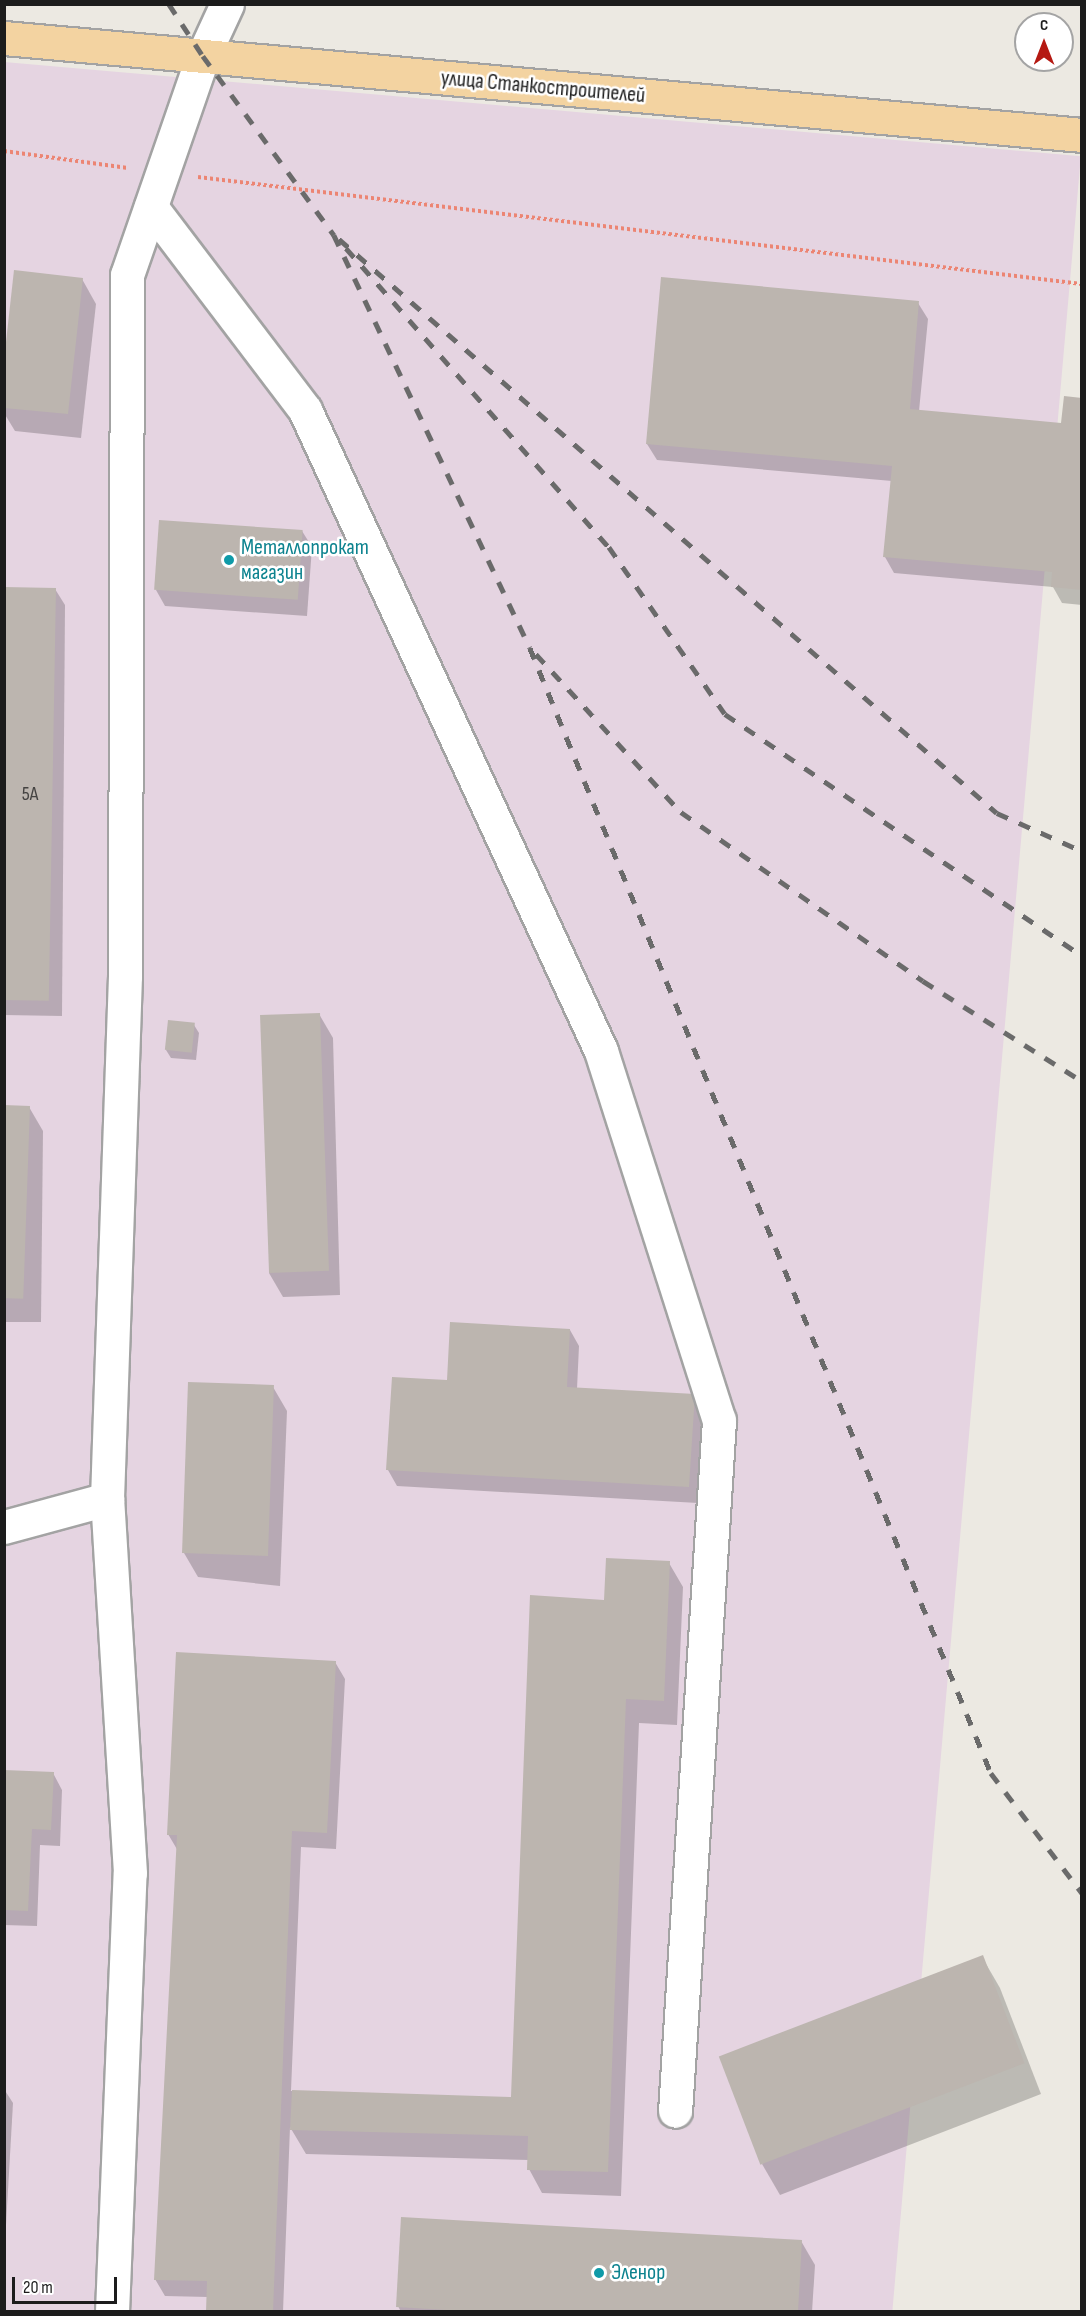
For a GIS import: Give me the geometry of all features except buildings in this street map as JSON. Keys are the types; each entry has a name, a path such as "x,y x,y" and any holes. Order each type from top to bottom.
{"main road":[{"name":"улица Станкостроителей","path":"4,38 1082,135"}],"lane":[{"path":"112,2312 130,1873 107,1499 125,976 127,275 203,56 227,4"},
{"path":"151,207 305,410 601,1051 719,1420 675,2111"},
{"path":"4,1527 107,1499"}],"path":[{"path":"4,151 162,173 1082,284"}],"shaded area":[{"path":"4,62 1081,156 892,2312 4,2312"}],"railway":[{"path":"169,4 203,56 334,235 530,648 991,1773 1082,1893"},
{"path":"339,239 997,813 1082,851"},
{"path":"346,248 609,547 725,714 1082,956"},
{"path":"536,654 681,812 923,981 1082,1081"}],"place":[{"name":"Металлопрокат магазин","path":"229,560"},
{"name":"Эленор","path":"599,2273"}]}
